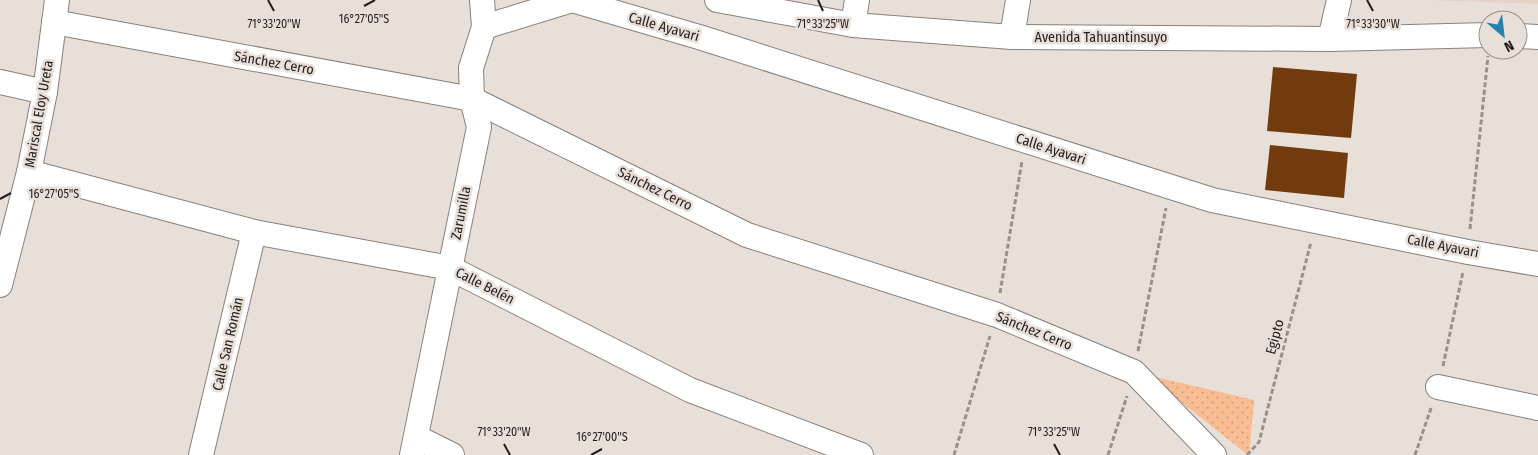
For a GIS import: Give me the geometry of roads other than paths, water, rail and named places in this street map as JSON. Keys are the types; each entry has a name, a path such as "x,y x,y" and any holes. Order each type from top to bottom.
{"street":[{"name":"Zarumilla","path":"414,446 478,127 472,99 471,68 484,27 482,0"},
{"path":"484,27 572,0"},
{"name":"Calle Ayavari","path":"572,0 708,40 1212,200 1468,252 1538,264"},
{"name":"Avenida Tahuantinsuyo","path":"717,0 853,25 1012,37 1330,39 1478,35"},
{"path":"853,25 857,0"},
{"path":"1012,37 1018,0"},
{"path":"1330,39 1339,0"},
{"name":"Mariscal Eloy Ureta","path":"0,285 29,172 45,92 56,11"},
{"name":"Sánchez Cerro","path":"56,11 472,99 747,235 997,316 1134,372 1214,455"},
{"path":"0,82 45,92"},
{"name":"Calle Belén","path":"29,172 254,232 450,268 690,390 861,455"},
{"name":"Calle San Román","path":"201,455 254,232"},
{"path":"1438,387 1538,408"},
{"path":"414,446 452,455"}]}
